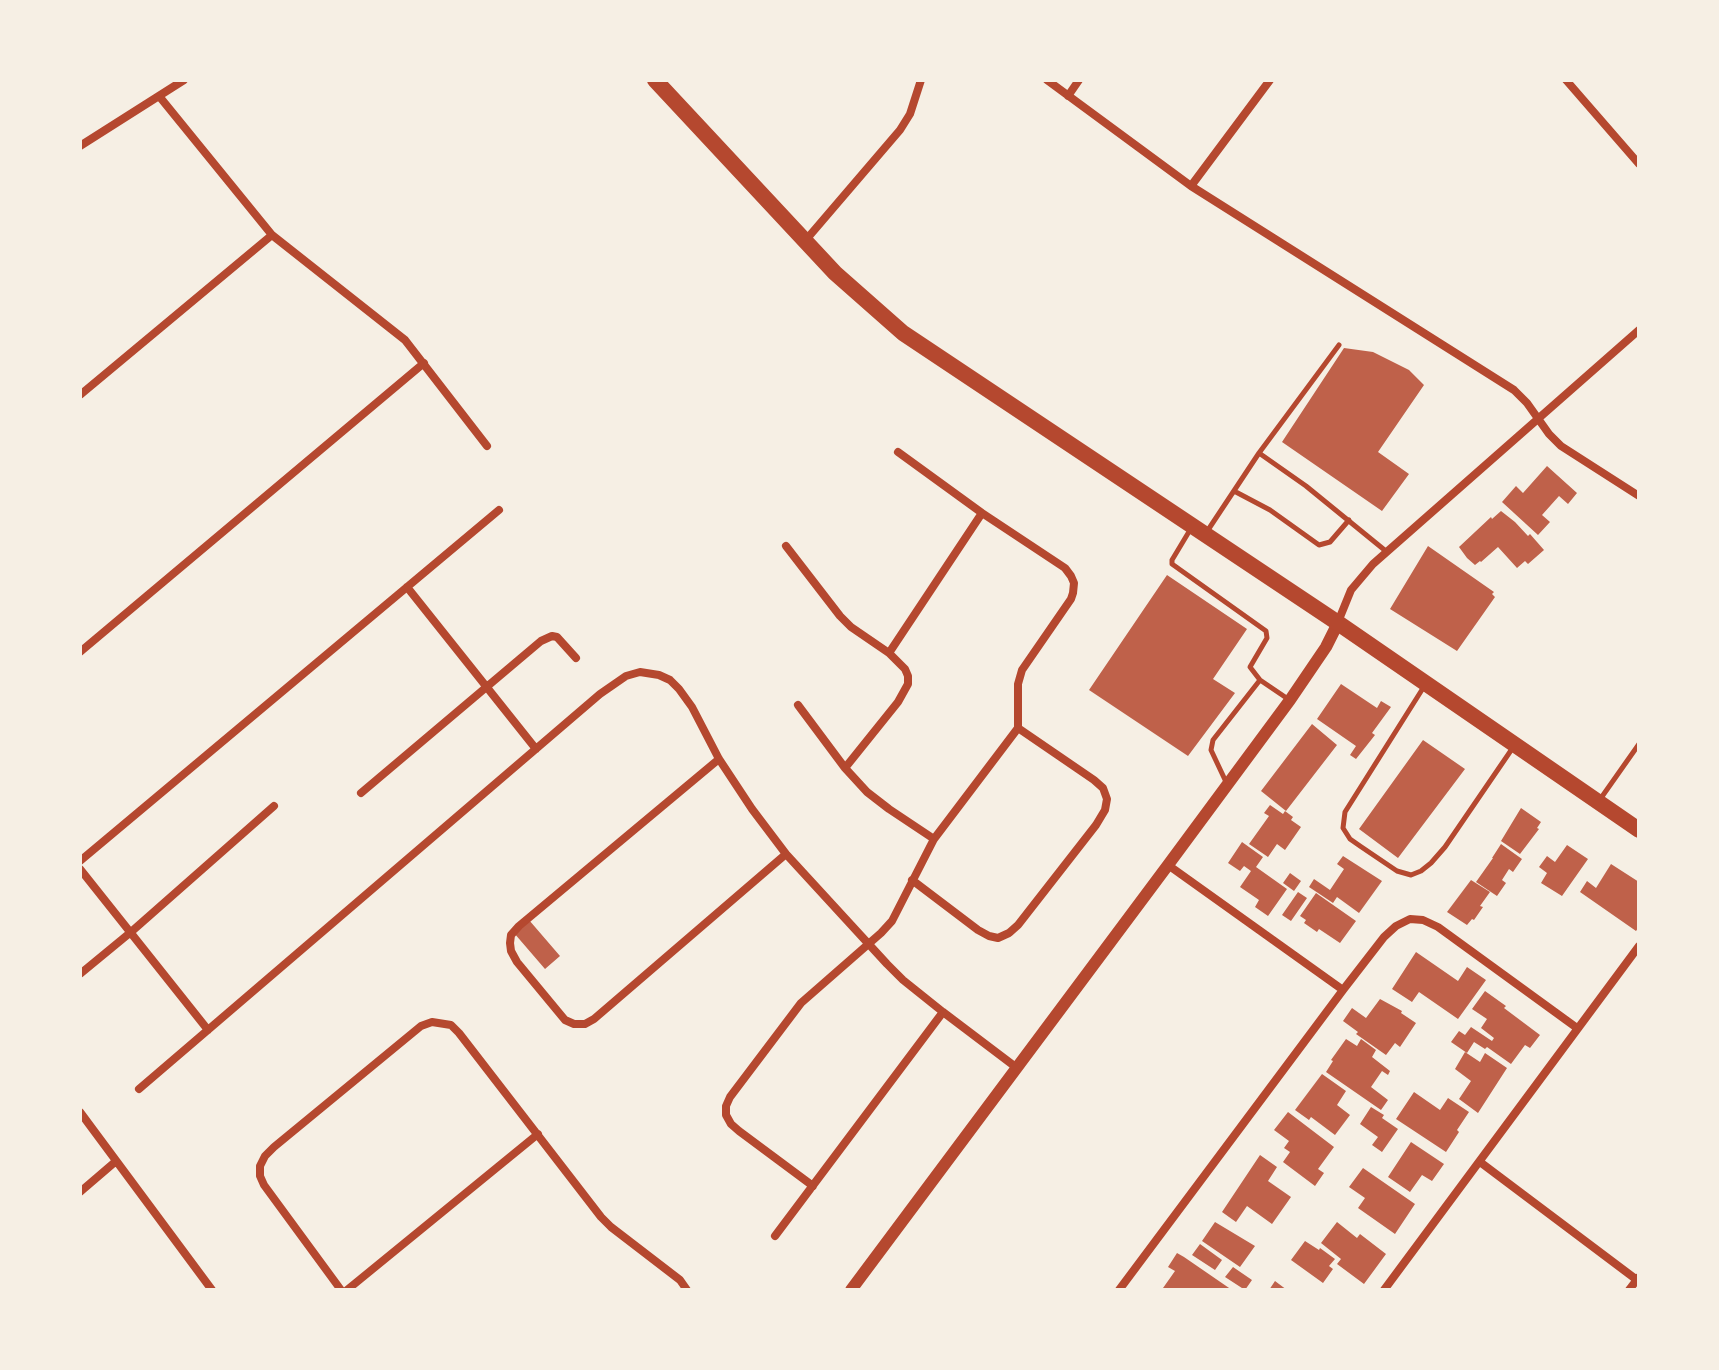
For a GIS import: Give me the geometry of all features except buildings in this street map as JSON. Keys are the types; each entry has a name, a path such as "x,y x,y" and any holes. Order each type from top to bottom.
{"main road":[{"path":"655,80 835,273 903,333 1338,623 1598,802 1636,823"}],"street":[{"path":"80,146 184,80"},
{"path":"805,241 900,130 910,114 921,80"},
{"path":"1047,80 1191,186 1514,390 1561,446 1639,496"},
{"path":"1068,96 1079,80"},
{"path":"1191,186 1270,80"},
{"path":"1566,80 1639,164"},
{"path":"159,96 272,235 405,340 487,446"},
{"path":"80,395 272,235"},
{"path":"851,1290 1290,700 1326,647 1351,590 1373,564 1639,330"},
{"path":"80,652 424,363"},
{"path":"813,1186 731,1124 726,1115 726,1106 801,1003 892,921 934,839 1018,728 1018,684 1022,670 1071,599 1074,583 1065,568 898,452"},
{"path":"80,861 499,510"},
{"path":"889,653 982,513"},
{"path":"786,546 840,616 889,653 908,676 908,684 898,702 845,768"},
{"path":"407,587 536,749"},
{"path":"361,793 548,637 557,637 576,658"},
{"path":"139,1089 613,684 640,672 659,675 679,689 752,809 786,854 868,944 903,980 1017,1068"},
{"path":"798,705 867,792 934,839"},
{"path":"912,880 978,930 998,938 1018,925 1096,825 1105,810 1107,799 1103,788 1018,728"},
{"path":"719,759 519,926 511,935 510,943 517,962 565,1020 585,1024 786,854"},
{"path":"80,974 274,806"},
{"path":"1168,865 1343,990"},
{"path":"80,869 208,1030"},
{"path":"1119,1290 1343,990 1396,926 1410,919 1423,920 1438,927 1577,1028"},
{"path":"1384,1290 1639,946"},
{"path":"775,1236 943,1012"},
{"path":"538,1134 344,1290 260,1176 260,1166 274,1147 421,1026 443,1022 459,1033 538,1134 601,1217 680,1280 687,1290"},
{"path":"80,1112 212,1290"},
{"path":"80,1192 115,1162"},
{"path":"1480,1162 1638,1278 1629,1290"}],"lane":[{"path":"1290,700 1260,680 1250,667 1267,638 1266,631 1172,564 1172,560 1234,491 1339,345"},
{"path":"1259,453 1306,486 1387,552"},
{"path":"1234,491 1270,510 1319,545 1330,542 1349,520"},
{"path":"1227,785 1211,745 1260,680"},
{"path":"1426,684 1345,812 1343,828 1350,839 1360,846 1397,871 1411,875 1421,871 1445,847 1515,745"},
{"path":"1598,802 1639,744"}]}
